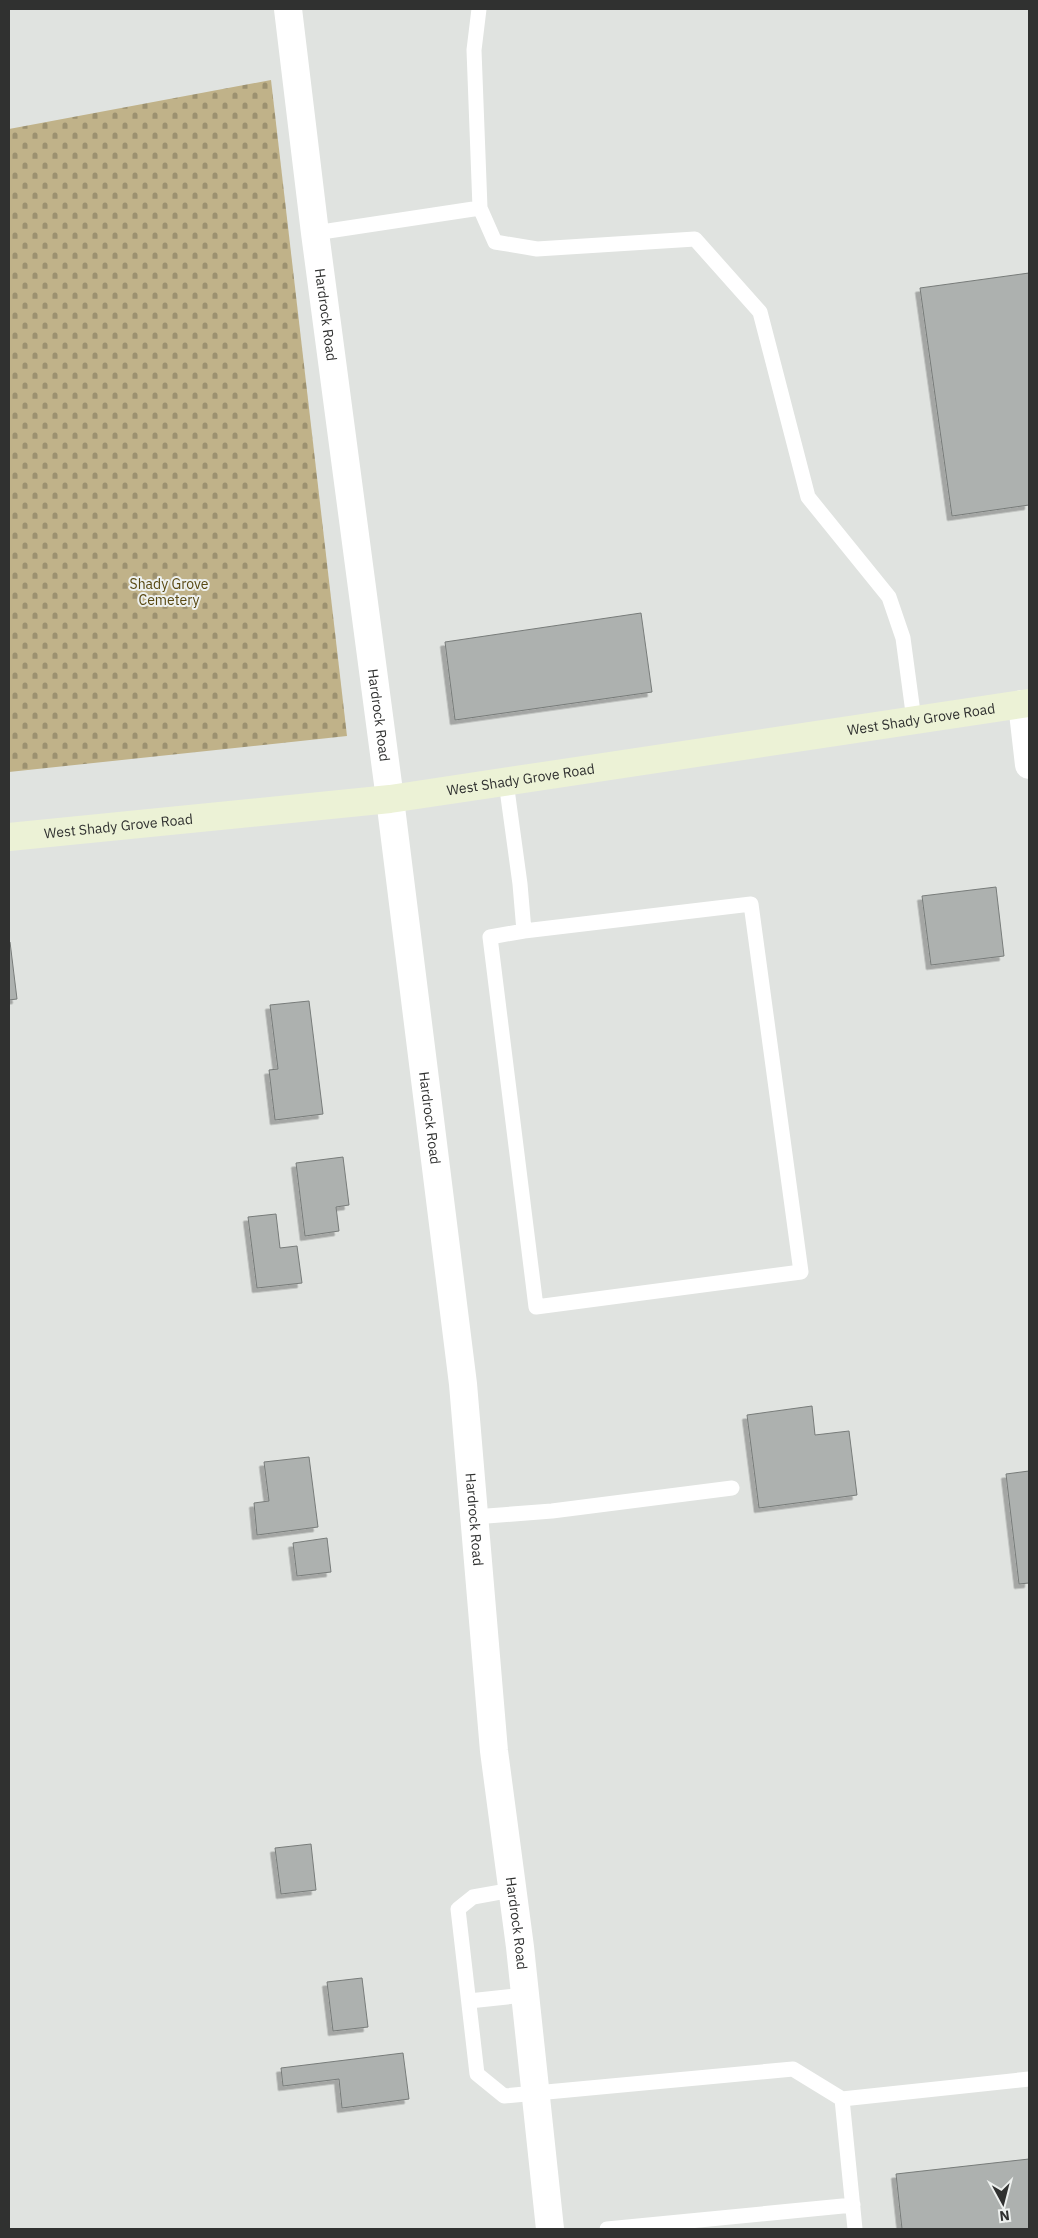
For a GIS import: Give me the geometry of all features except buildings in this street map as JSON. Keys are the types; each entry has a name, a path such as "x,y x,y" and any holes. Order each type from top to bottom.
{"main road":[{"name":"West Shady Grove Road","path":"9,837 390,799 1025,704"}],"street":[{"name":"Hardrock Road","path":"288,9 463,1384 494,1751 525,1994 550,2229"},
{"path":"1025,704 1029,765"}],"lane":[{"path":"479,9 474,50 480,208 495,242 537,249 695,239 760,312 808,497 889,597 903,638 914,720"},
{"path":"315,232 480,208"},
{"path":"506,782 520,884 524,932"},
{"path":"751,904 801,1272 536,1307 490,937 524,932 751,904"},
{"path":"474,1517 552,1511 732,1488"},
{"path":"512,1890 473,1897 458,1909 477,2074 504,2096 793,2069 842,2098 1029,2079"},
{"path":"469,2001 525,1994"},
{"path":"842,2098 855,2229"},
{"path":"607,2229 853,2205"}],"green space":[{"name":"Shady Grove Cemetery","path":"271,80 347,736 9,772 9,129"}]}
